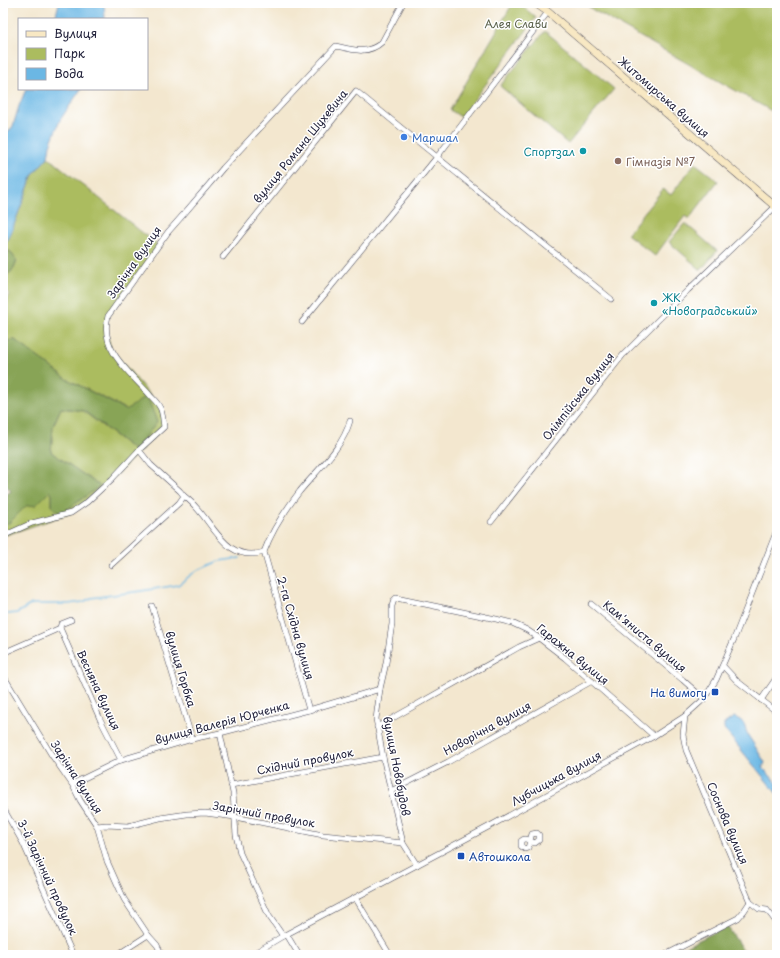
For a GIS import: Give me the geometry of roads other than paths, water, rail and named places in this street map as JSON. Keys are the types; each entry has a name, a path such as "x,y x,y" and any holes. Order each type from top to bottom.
{"main road":[{"name":"Житомирська вулиця","path":"535,3 548,12 776,207"}],"street":[{"name":"Зарічна вулиця","path":"3,536 32,523 71,513 87,502 112,479 139,450 164,427 160,407 111,350 105,326 108,316 173,226 223,168 336,46 360,51 372,49 377,46 382,42 403,3"},
{"path":"302,322 437,157 548,12"},
{"name":"вулиця Романа Шухевича","path":"223,257 356,91 611,299"},
{"name":"Олімпійська вулиця","path":"491,522 624,355 688,290 776,207"},
{"path":"139,450 151,465 198,508 224,543 244,554 255,555 264,552 274,529 300,492 336,448 348,428 350,421"},
{"path":"110,565 179,503 184,496"},
{"name":"Лубчицька вулиця","path":"251,955 654,736 685,716 711,691 723,666 777,530"},
{"name":"2-га Східна вулиця","path":"264,552 309,710"},
{"name":"Гаражна вулиця","path":"396,598 512,623 527,630 540,638 565,658 654,736"},
{"name":"вулиця Новобудов","path":"396,598 392,606 392,624 377,708 377,727 403,843 418,865"},
{"name":"Кам'яниста вулиця","path":"591,604 704,699"},
{"name":"вулиця Горбка","path":"152,606 192,739"},
{"path":"3,653 60,628 62,624 71,620"},
{"name":"Весняна вулиця","path":"60,628 100,719 121,760"},
{"path":"377,727 519,647 540,638"},
{"path":"723,666 737,681 777,712"},
{"name":"Зарічна вулиця","path":"3,675 50,754 72,784 80,800 98,826 107,861 124,899 148,935 157,945 162,955"},
{"path":"761,700 777,677"},
{"name":"Новорічна вулиця","path":"391,791 448,762 592,681"},
{"name":"вулиця Валерія Юрченка","path":"72,784 121,760 192,739 309,710 380,689"},
{"name":"Соснова вулиця","path":"685,716 683,735 686,750 750,902"},
{"path":"220,733 231,785 236,835 240,853 269,916 299,955"},
{"name":"Східний провулок","path":"231,785 383,757"},
{"name":"3-й Зарічний провулок","path":"3,808 23,843 73,955"},
{"name":"Зарічний провулок","path":"98,826 106,824 128,826 160,818 205,813 235,817 323,834 403,843"},
{"path":"356,899 390,955"},
{"path":"665,955 738,918 750,902 759,909 767,910 777,923"},
{"path":"117,955 148,935"}],"water":[{"path":"59,3 104,3 105,18 55,18"},
{"path":"26,90 80,90 60,120 50,145 48,157 33,174 9,238 3,245 3,139 13,126"},
{"path":"734,717 742,721 744,724 747,734 765,762 763,768 777,783 777,794 724,729 724,724"}],"waterway":[{"path":"8,614 17,613 32,604 68,604 83,602 91,598 178,585 196,571 219,561 240,558"}],"place":[{"name":"Маршал","path":"404,137"},
{"name":"Спортзал","path":"583,151"},
{"name":"Гімназія №7","path":"618,161"},
{"name":"ЖК «Новоградський»","path":"654,303"},
{"name":"На вимогу","path":"715,692"},
{"name":"Автошкола","path":"461,856"}],"park label":[{"name":"Алея Слави","path":"516,23"}]}
